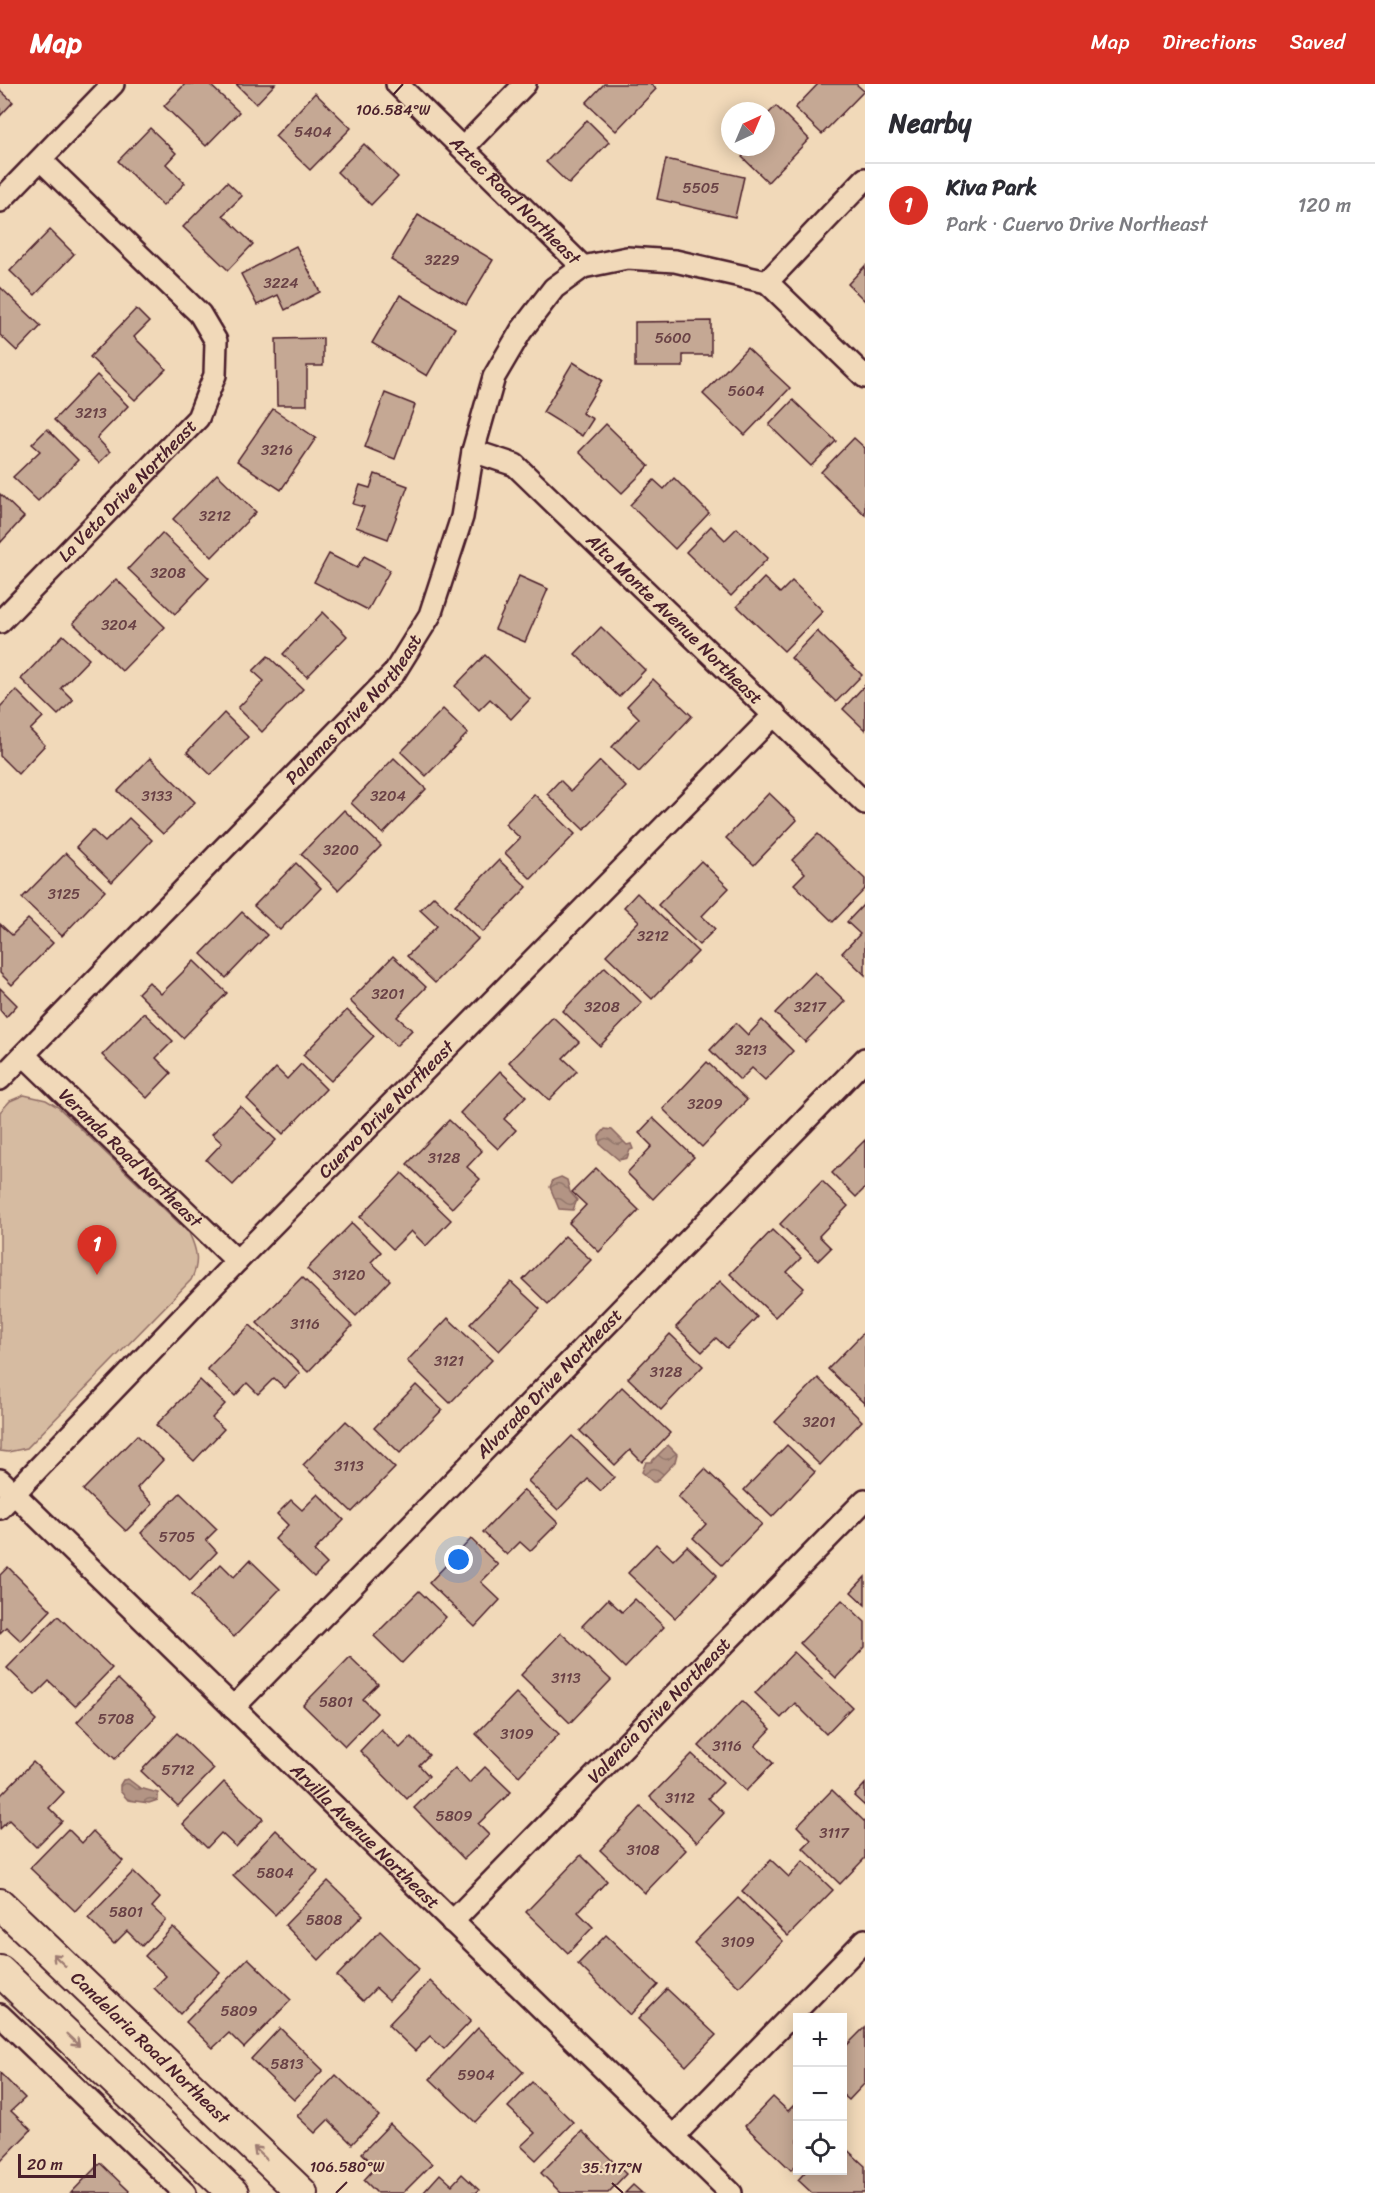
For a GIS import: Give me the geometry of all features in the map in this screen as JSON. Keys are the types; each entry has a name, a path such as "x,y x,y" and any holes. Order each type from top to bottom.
{"main road":[{"name":"Candelaria Road Northeast","path":"0,1904 302,2193"},
{"path":"0,1971 233,2193"}],"street":[{"path":"0,201 113,84"},
{"name":"Aztec Road Northeast","path":"397,84 582,267 627,258 675,261 767,282"},
{"path":"463,148 525,84"},
{"name":"La Veta Drive Northeast","path":"0,622 198,418 215,375 216,341 200,314 40,159"},
{"path":"865,179 767,282 865,377"},
{"name":"Palomas Drive Northeast","path":"0,1079 394,673 430,615 462,517 473,451 494,377 521,331 554,288 582,267"},
{"name":"Alta Monte Avenue Northeast","path":"473,451 515,465 865,802"},
{"name":"Cuervo Drive Northeast","path":"5,1494 775,714"},
{"name":"Veranda Road Northeast","path":"24,1055 237,1261"},
{"name":"Alvarado Drive Northeast","path":"233,1708 865,1059"},
{"name":"Arvilla Avenue Northeast","path":"5,1494 233,1708 730,2193"},
{"name":"Valencia Drive Northeast","path":"452,1922 865,1500"},
{"path":"673,2137 865,1940"},
{"path":"0,2015 185,2193"}],"shaded area":[{"path":"24,1095 46,1100 58,1107 189,1233 196,1251 196,1262 191,1280 27,1448 8,1452 0,1451 0,1112 10,1101"}],"water":[{"path":"605,1129 612,1130 627,1145 631,1144 633,1149 630,1150 627,1158 619,1160 600,1144 599,1136"},
{"path":"561,1177 567,1180 570,1192 577,1200 573,1210 559,1209 550,1187 553,1180"},
{"path":"668,1445 677,1454 675,1462 656,1482 653,1482 642,1472 646,1462 651,1462"},
{"path":"128,1779 140,1788 158,1793 158,1800 149,1803 128,1800 120,1791 120,1785 123,1780"}],"building":[{"path":"185,84 209,84 239,112 206,146 164,106"},
{"path":"236,84 275,84 256,104"},
{"path":"604,84 651,84 656,89 616,131 586,103"},
{"path":"818,84 856,84 864,91 822,134 795,108"},
{"path":"0,90 13,102 0,116"},
{"path":"315,93 351,128 310,170 275,136"},
{"path":"775,107 809,139 768,182 742,157 775,156"},
{"path":"587,120 609,142 569,184 546,162"},
{"path":"150,128 176,153 166,164 185,183 163,206 118,161"},
{"path":"364,144 398,177 371,205 337,172"},
{"path":"666,159 744,177 735,217 657,199"},
{"path":"227,182 242,196 223,215 253,244 228,270 183,227"},
{"path":"418,215 493,260 466,305 391,260"},
{"path":"50,230 74,254 35,295 10,271"},
{"path":"296,246 320,292 285,310 278,295 257,305 241,274"},
{"path":"865,266 865,301 848,284"},
{"path":"0,287 41,326 17,351 0,335"},
{"path":"400,295 455,328 427,376 372,343"},
{"path":"136,309 149,322 134,337 166,369 135,400 90,357"},
{"path":"711,321 711,355 683,355 683,367 635,367 635,322"},
{"path":"323,338 323,366 307,366 307,405 277,405 276,339"},
{"path":"747,348 790,388 745,435 703,394"},
{"path":"573,362 602,380 582,413 593,419 582,436 543,412"},
{"path":"97,375 128,406 97,438 110,452 99,463 54,420"},
{"path":"385,393 415,405 395,459 365,447"},
{"path":"793,400 836,441 811,466 769,425"},
{"path":"273,409 316,438 281,490 237,461"},
{"path":"606,424 649,466 622,493 579,452"},
{"path":"47,429 78,460 38,501 13,477 40,451 32,444"},
{"path":"854,438 865,448 865,515 821,472"},
{"path":"217,474 256,512 212,557 173,519"},
{"path":"375,474 408,486 388,539 356,527 364,507 353,504 360,485 370,488"},
{"path":"674,478 709,513 675,549 630,505 654,480 664,489"},
{"path":"0,494 24,517 0,543"},
{"path":"711,526 725,540 737,528 768,558 731,596 686,552"},
{"path":"162,533 209,578 175,614 128,569"},
{"path":"329,554 357,568 364,556 390,570 368,610 314,582"},
{"path":"519,576 548,589 525,642 495,629"},
{"path":"764,578 780,593 792,581 823,611 784,651 737,606"},
{"path":"116,579 165,627 122,671 73,623"},
{"path":"323,612 347,636 307,677 283,654"},
{"path":"601,627 645,670 619,697 575,654"},
{"path":"817,631 862,675 836,702 791,658"},
{"path":"63,635 89,659 61,688 73,700 58,715 21,679"},
{"path":"485,655 530,699 511,719 490,699 479,710 455,686"},
{"path":"268,656 303,689 262,732 238,708 264,681 253,671"},
{"path":"653,679 692,716 639,772 612,747 639,718 627,706"},
{"path":"865,685 865,730 843,709"},
{"path":"16,690 43,717 30,730 45,745 18,774 0,756 0,707"},
{"path":"443,709 468,733 426,776 401,752"},
{"path":"224,713 248,737 211,775 187,752"},
{"path":"150,758 195,802 163,834 118,791"},
{"path":"394,758 426,789 383,834 351,803"},
{"path":"600,761 626,787 584,830 547,794 560,780 571,791"},
{"path":"769,793 797,820 754,865 726,838"},
{"path":"534,794 575,834 531,879 505,853 520,838 505,824"},
{"path":"344,810 381,846 338,890 301,854"},
{"path":"129,818 152,840 112,882 76,847 92,830 105,842"},
{"path":"818,834 865,879 865,889 833,922 794,884 805,873 792,860"},
{"path":"66,853 105,891 62,936 22,898"},
{"path":"499,860 527,887 483,932 455,905"},
{"path":"701,861 729,888 702,916 715,929 699,945 658,905"},
{"path":"296,863 321,888 280,930 254,906"},
{"path":"637,893 698,952 652,999 606,955 639,921 624,907"},
{"path":"434,896 478,939 435,983 407,956 437,926 420,910"},
{"path":"865,903 865,975 842,953 860,934 847,922"},
{"path":"242,912 267,935 226,978 201,954"},
{"path":"28,919 53,943 12,985 0,973 0,924 12,935"},
{"path":"393,956 426,987 397,1017 412,1030 396,1046 350,1001"},
{"path":"194,961 227,993 183,1038 138,993 149,982 161,994"},
{"path":"605,967 642,1003 600,1046 563,1011"},
{"path":"815,972 845,1001 805,1042 775,1013"},
{"path":"0,988 17,1005 6,1017 0,1010"},
{"path":"347,1010 374,1036 331,1081 303,1055"},
{"path":"144,1013 173,1041 156,1058 171,1073 147,1098 102,1055"},
{"path":"553,1017 579,1042 563,1058 577,1071 549,1100 509,1062"},
{"path":"762,1020 793,1051 765,1080 752,1068 740,1080 710,1050 736,1023 748,1035"},
{"path":"707,1062 747,1100 702,1147 663,1109"},
{"path":"301,1064 326,1089 283,1134 247,1099 276,1068 287,1079"},
{"path":"500,1071 526,1096 504,1119 516,1130 498,1149 460,1113"},
{"path":"240,1106 276,1140 233,1185 206,1160 222,1143 212,1134"},
{"path":"653,1118 694,1157 653,1199 627,1173 652,1146 639,1133"},
{"path":"449,1120 482,1151 467,1167 480,1179 452,1208 407,1164"},
{"path":"865,1140 865,1188 856,1197 832,1173"},
{"path":"596,1168 639,1210 599,1252 569,1223 586,1205 572,1192"},
{"path":"402,1173 451,1220 426,1246 411,1231 393,1249 360,1217"},
{"path":"822,1181 848,1206 819,1236 831,1248 818,1261 780,1224"},
{"path":"352,1223 381,1252 371,1262 390,1280 356,1316 307,1269"},
{"path":"772,1230 801,1258 787,1272 804,1288 775,1317 730,1274"},
{"path":"565,1236 591,1260 548,1304 523,1280"},
{"path":"302,1277 352,1326 308,1372 257,1323"},
{"path":"720,1281 757,1317 727,1348 716,1338 702,1352 676,1327"},
{"path":"511,1282 540,1309 499,1351 470,1324"},
{"path":"448,1318 492,1360 450,1403 407,1361"},
{"path":"250,1325 300,1373 285,1388 274,1378 258,1394 247,1383 235,1396 207,1369"},
{"path":"865,1331 865,1404 828,1369"},
{"path":"670,1334 703,1366 661,1410 628,1378"},
{"path":"818,1378 862,1421 820,1465 775,1422"},
{"path":"200,1380 225,1404 212,1418 224,1429 194,1461 156,1425"},
{"path":"416,1385 442,1410 400,1453 374,1428"},
{"path":"622,1387 670,1433 642,1462 630,1450 615,1465 580,1431"},
{"path":"346,1421 395,1468 352,1512 303,1465"},
{"path":"137,1435 163,1460 137,1488 153,1504 126,1531 83,1490"},
{"path":"572,1436 614,1477 601,1491 588,1479 558,1510 528,1481"},
{"path":"787,1445 815,1472 772,1517 744,1490"},
{"path":"705,1469 762,1524 722,1565 693,1538 706,1524 678,1497"},
{"path":"524,1490 558,1523 530,1551 520,1542 507,1555 483,1532"},
{"path":"180,1493 217,1529 206,1540 217,1552 190,1580 141,1533"},
{"path":"318,1494 344,1520 314,1551 327,1564 314,1577 275,1539 288,1525 277,1514 291,1500 302,1510"},
{"path":"471,1539 498,1565 481,1582 500,1600 475,1627 429,1583"},
{"path":"656,1544 673,1560 687,1546 717,1575 675,1618 628,1573"},
{"path":"250,1560 280,1589 234,1637 191,1596 221,1564 234,1577"},
{"path":"8,1567 51,1610 21,1641 6,1627 0,1633 0,1575"},
{"path":"865,1577 865,1605 851,1592"},
{"path":"419,1591 446,1617 402,1663 374,1636"},
{"path":"608,1599 622,1612 635,1599 664,1627 625,1668 582,1626"},
{"path":"842,1600 865,1622 865,1647 836,1678 800,1643"},
{"path":"58,1616 112,1668 75,1706 49,1681 35,1695 7,1668"},
{"path":"561,1633 611,1680 570,1723 521,1675"},
{"path":"794,1652 852,1707 826,1734 795,1703 781,1718 755,1693"},
{"path":"350,1657 378,1684 363,1699 377,1713 345,1746 303,1705"},
{"path":"118,1679 156,1716 115,1759 77,1722"},
{"path":"516,1693 559,1734 519,1776 476,1734"},
{"path":"742,1701 771,1729 755,1746 773,1763 746,1791 699,1746"},
{"path":"381,1729 400,1748 411,1737 429,1755 419,1765 429,1776 407,1799 360,1751"},
{"path":"177,1733 214,1769 178,1806 141,1771"},
{"path":"692,1754 723,1783 708,1798 724,1813 697,1842 650,1797"},
{"path":"33,1762 64,1792 49,1808 62,1821 36,1847 9,1820 0,1829 0,1796"},
{"path":"485,1767 511,1792 478,1824 489,1835 464,1859 414,1808 455,1768 469,1783"},
{"path":"224,1782 263,1819 236,1847 221,1833 207,1848 183,1824"},
{"path":"865,1784 865,1806 854,1796"},
{"path":"832,1790 865,1822 865,1858 840,1884 803,1848 811,1840 797,1826"},
{"path":"641,1807 686,1850 645,1893 600,1850"},
{"path":"68,1829 82,1843 93,1831 123,1861 75,1911 30,1868"},
{"path":"276,1830 318,1871 275,1915 233,1875"},
{"path":"581,1855 607,1881 578,1912 593,1927 568,1953 526,1912"},
{"path":"771,1860 789,1877 803,1861 833,1890 788,1936 742,1891"},
{"path":"133,1872 160,1898 152,1907 166,1920 142,1946 127,1931 114,1944 88,1918"},
{"path":"328,1881 363,1915 319,1960 285,1925"},
{"path":"738,1898 783,1941 739,1987 694,1943"},
{"path":"173,1927 220,1972 180,2014 154,1988 166,1976 145,1956"},
{"path":"380,1931 419,1969 389,2000 376,1988 363,2001 337,1976"},
{"path":"606,1935 658,1985 630,2015 578,1964"},
{"path":"248,1958 291,2000 244,2048 229,2033 213,2048 186,2022"},
{"path":"430,1981 471,2021 444,2049 430,2036 415,2051 388,2025"},
{"path":"667,1989 716,2035 686,2066 638,2019"},
{"path":"865,2027 865,2083 849,2100 847,2098 847,2045"},
{"path":"280,2028 323,2070 294,2100 251,2059"},
{"path":"478,2028 523,2072 475,2122 430,2079"},
{"path":"0,2073 25,2098 11,2111 31,2130 0,2162"},
{"path":"336,2075 379,2116 352,2144 328,2120 315,2133 297,2116"},
{"path":"532,2082 573,2122 536,2160 521,2146 535,2133 508,2107"},
{"path":"773,2097 788,2111 793,2106 793,2168 791,2170 745,2126"},
{"path":"390,2124 432,2164 403,2193 377,2193 364,2180 376,2167 362,2153"},
{"path":"582,2131 626,2174 608,2193 561,2193 541,2173"},
{"path":"847,2150 865,2166 865,2193 812,2193 798,2180 802,2175 847,2175"},
{"path":"100,2163 129,2191 128,2193 71,2193"},
{"path":"440,2174 452,2185 462,2174 479,2190 476,2193 423,2193"},
{"path":"633,2185 642,2193 625,2193"}],"place":[{"name":"Kiva Park","path":"97,1275"}]}
